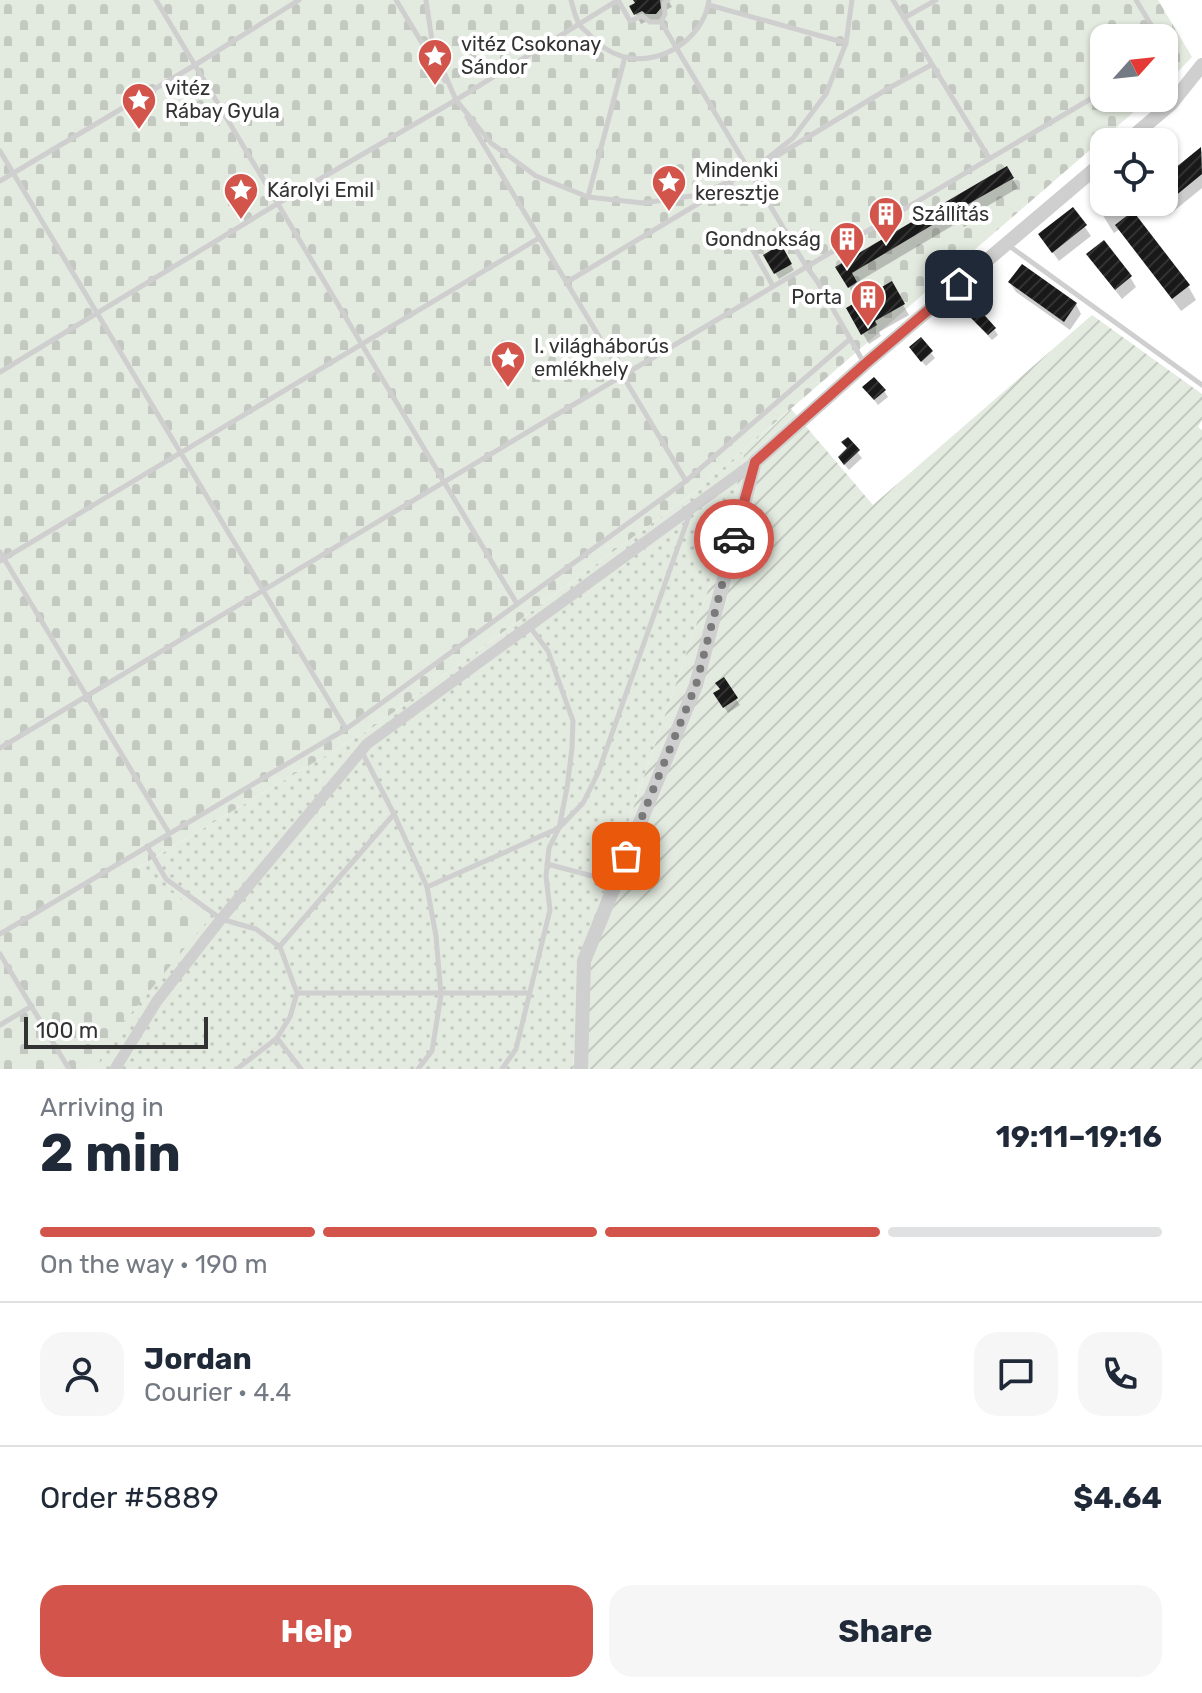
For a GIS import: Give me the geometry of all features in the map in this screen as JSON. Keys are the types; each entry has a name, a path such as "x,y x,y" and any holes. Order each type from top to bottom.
{"street":[{"path":"1143,128 1171,104 1202,65"},
{"path":"115,1069 157,1001 367,744 755,462 1090,173"},
{"path":"581,1069 584,961 696,685 755,462"}],"lane":[{"path":"156,0 517,604"},
{"path":"0,181 299,0"},
{"path":"396,0 686,481"},
{"path":"426,0 433,47 456,100 491,143 536,176 588,197 643,203 698,195 749,173 793,138 826,94 846,43 852,0"},
{"path":"571,0 579,24 598,45 625,57 651,58 676,49 697,30 709,3 846,43"},
{"path":"0,372 618,0 630,21 642,16 650,22 661,22"},
{"path":"661,22 665,14 664,3 668,0"},
{"path":"893,0 989,158"},
{"path":"904,18 936,0"},
{"path":"1136,0 1151,24"},
{"path":"661,22 865,364"},
{"path":"588,197 625,57"},
{"path":"567,282 931,65"},
{"path":"0,748 1090,99"},
{"path":"0,151 346,729"},
{"path":"773,286 753,250 785,230"},
{"path":"2,560 539,238"},
{"path":"1006,244 1202,385"},
{"path":"0,934 346,729 686,481 850,339"},
{"path":"427,887 559,828 583,803 598,773 691,508"},
{"path":"0,552 2,560 169,833"},
{"path":"502,1069 516,1049 550,910 547,864 549,848 559,828 567,788 573,721 548,651 529,626"},
{"path":"362,751 427,887 436,936 441,993 432,1051 418,1069"},
{"path":"280,947 394,814"},
{"path":"147,846 166,879 221,919 256,929 280,947 297,993 290,1017 277,1038 237,1069"},
{"path":"547,864 616,882"},
{"path":"0,954 69,1069"},
{"path":"297,993 529,993"},
{"path":"0,1025 32,1006"},
{"path":"277,1038 301,1069"}],"green space":[{"path":"0,0 1158,0 1172,24 1090,24 1090,112 1134,112 1115,128 1090,128 1090,150 696,491 372,728 137,868 209,919 113,1035 95,1069 0,1069"},
{"path":"1178,34 1192,57 1178,72"},
{"path":"1092,315 1202,394 1202,420 1198,427 1202,430 1202,1069 573,1069 581,960 719,558 744,455 791,409 873,505"},
{"path":"791,409 744,455 719,558 581,960 573,1069 95,1069 112,1035 137,868 372,728 696,491"}],"building":[{"path":"633,0 660,0 661,8 656,14 642,11 634,15 629,6 635,3"},
{"path":"1201,147 1202,174 1178,194 1178,166"},
{"path":"1007,166 1014,178 963,207 967,212 957,218 954,212 852,273 857,282 848,288 835,267"},
{"path":"1073,207 1087,225 1052,253 1038,234"},
{"path":"1127,216 1137,216 1190,285 1172,299 1115,225"},
{"path":"1104,240 1132,276 1115,290 1086,254"},
{"path":"781,244 792,264 774,274 763,255"},
{"path":"1022,264 1077,303 1064,322 1008,282"},
{"path":"892,281 905,304 875,321 877,325 861,335 846,308"},
{"path":"977,307 996,328 988,335 968,315"},
{"path":"921,337 933,351 921,362 909,347"},
{"path":"874,377 886,390 874,400 862,387"},
{"path":"848,437 860,450 844,465 838,457 847,448 841,442"},
{"path":"724,677 738,698 723,708 713,693 720,689 715,683"}],"way so far":[{"path":"626,856 696,685 734,539"}],"place":[{"name":"vitéz Csokonay Sándor","path":"435,87"},
{"name":"vitéz Rábay Gyula","path":"139,131"},
{"name":"Mindenki keresztje","path":"669,213"},
{"name":"Károlyi Emil","path":"241,221"},
{"name":"Szállítás","path":"886,245"},
{"name":"Gondnokság","path":"847,270"},
{"name":"Porta","path":"868,328"},
{"name":"I. világháborús emlékhely","path":"508,389"}],"route":[{"path":"734,539 755,462 959,284"}]}
